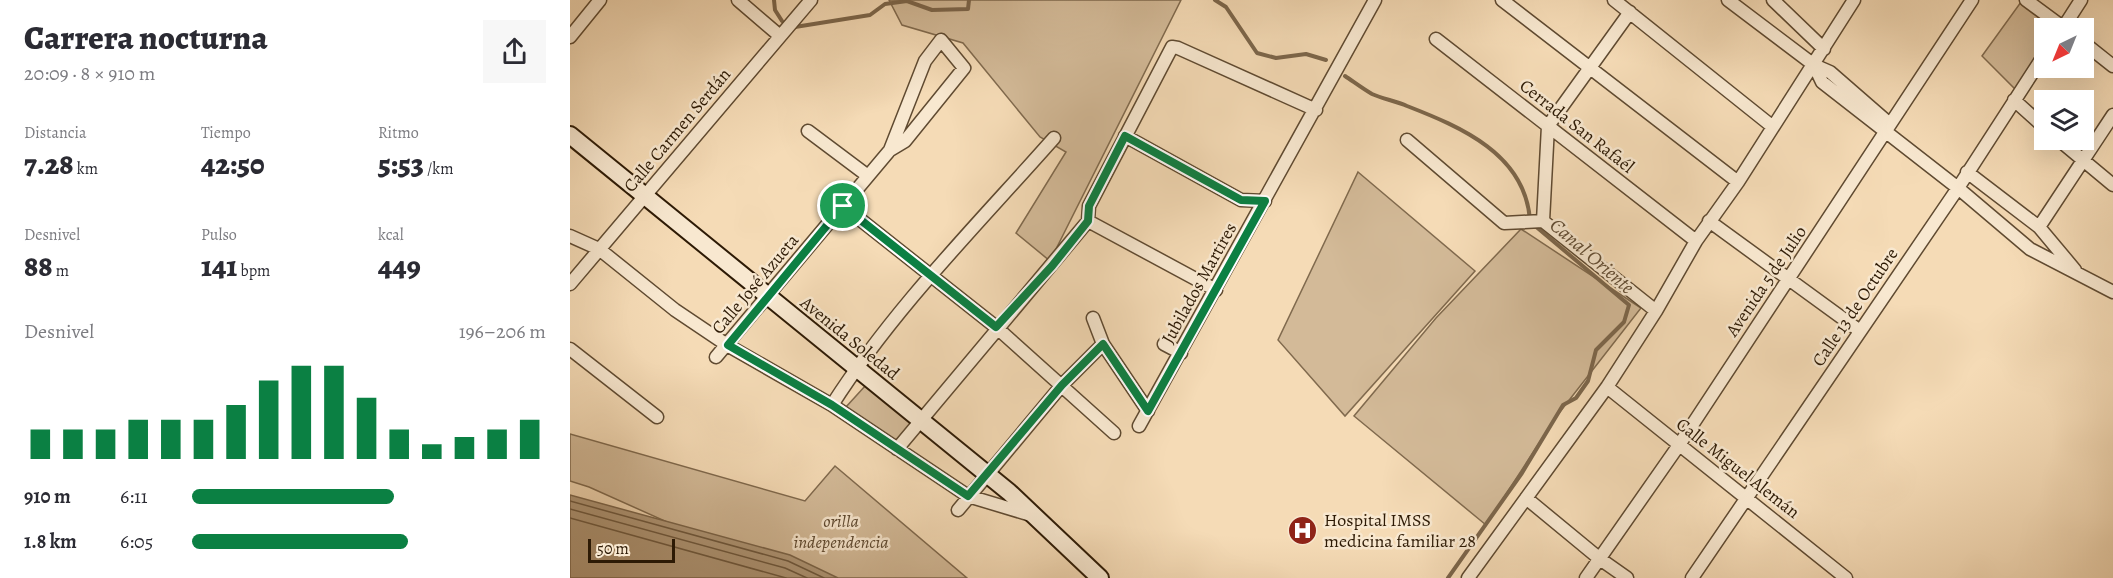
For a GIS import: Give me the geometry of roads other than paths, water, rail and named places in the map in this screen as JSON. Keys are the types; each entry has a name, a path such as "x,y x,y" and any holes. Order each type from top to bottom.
{"main road":[{"name":"Avenida Soledad","path":"570,135 986,474 1035,516 1100,578"}],"street":[{"path":"570,37 600,0"},
{"path":"738,0 780,36"},
{"name":"Calle Carmen Serdán","path":"570,284 811,0"},
{"name":"Jubilados Martires","path":"1139,426 1375,0"},
{"path":"1502,0 1738,182"},
{"path":"1614,0 1773,127"},
{"path":"1728,0 1814,65 1822,82 1958,188 2030,249 2113,292"},
{"path":"1773,0 1824,49"},
{"path":"1468,578 1607,387 1656,311 1696,241 1738,182 1854,0"},
{"name":"Avenida 5 de Julio","path":"1586,578 1679,445 1972,0"},
{"path":"2026,0 2050,18"},
{"path":"2069,18 2081,0"},
{"path":"1543,221 1548,126 1630,12"},
{"name":"Cerrada San Rafaél","path":"1436,39 1696,241"},
{"name":"Calle José Azueta","path":"717,357 890,150 925,61 941,40 964,68 905,141 890,150"},
{"path":"897,449 996,327 1052,266 1088,221 1089,206 1172,47 1316,110"},
{"path":"2094,52 2113,66"},
{"name":"Calle 13 de Octubre","path":"1692,578 1958,188 2034,70"},
{"path":"2014,100 2034,118"},
{"path":"2038,227 2113,115"},
{"path":"808,131 868,176"},
{"path":"1125,136 1241,200 1265,201"},
{"path":"832,405 855,369 932,276 1054,138"},
{"path":"1407,140 1504,223 1543,221 1656,311"},
{"path":"2070,150 2113,185"},
{"path":"1967,172 2038,227 2081,277"},
{"path":"843,206 996,327 1114,434"},
{"path":"1088,221 1216,290"},
{"path":"1709,221 1860,331"},
{"path":"570,236 599,249 675,310 728,345 832,405 968,496 1035,516"},
{"path":"1093,318 1103,344 1148,411"},
{"path":"958,510 1062,385 1103,344"},
{"path":"1164,344 1180,353"},
{"path":"570,349 657,417"},
{"name":"Calle Miguel Alemán","path":"1607,387 1846,578"},
{"path":"1526,498 1600,559 1627,578"}],"water":[{"path":"570,495 790,555 838,578 570,578"}],"waterway":[{"name":"Canal Oriente","path":"774,0 775,10 782,21"},
{"name":"Canal Oriente","path":"795,27 870,15 885,4 907,1 932,10 968,9 969,0"},
{"name":"Canal Oriente","path":"1215,0 1226,7 1257,53 1276,58 1306,54 1326,60"},
{"name":"Canal Oriente","path":"1345,76 1372,94 1448,123 1487,146 1503,160 1516,177 1525,197 1530,220"},
{"name":"Canal Oriente","path":"1448,578 1522,473 1563,405 1576,398 1588,381 1596,350 1624,322 1629,305 1534,225"}],"place":[{"name":"Hospital IMSS medicina familiar 28","path":"1303,530"}],"park label":[{"name":"orilla independencia","path":"841,531"}]}
